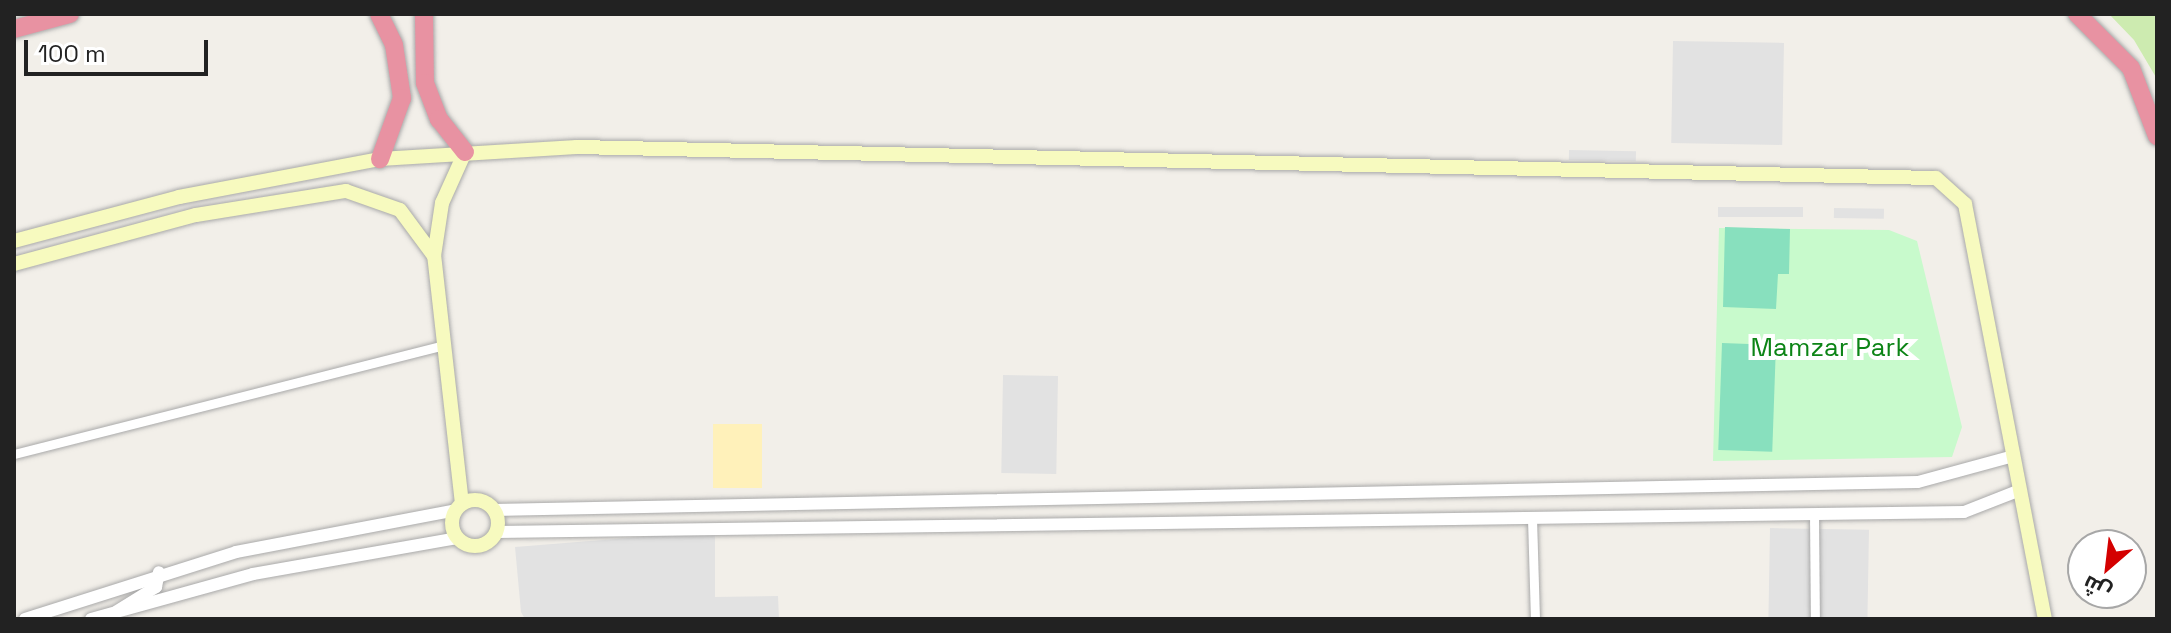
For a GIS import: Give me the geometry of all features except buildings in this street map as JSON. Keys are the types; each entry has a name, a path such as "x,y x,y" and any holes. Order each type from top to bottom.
{"highway":[{"path":"14,29 70,14"},
{"path":"379,14 394,45 402,98 380,159"},
{"path":"424,14 425,83 465,152"},
{"path":"2077,14 2131,68 2157,136"}],"main road":[{"path":"14,241 179,197 380,159 465,152 649,148 1936,178 1965,204 2045,619"},
{"path":"459,507 482,502 493,510 496,532 478,546 457,538 459,507 434,256 442,203 465,152"},
{"path":"14,264 196,215 346,191 400,210 434,256"}],"street":[{"path":"14,454 444,345"},
{"path":"493,510 1918,482 2014,456"},
{"path":"496,532 1964,512 2020,490"},
{"path":"25,619 159,572 306,536 459,507"},
{"path":"1814,514 1815,619"},
{"path":"1532,518 1535,619"},
{"path":"91,619 309,562 457,538"},
{"path":"117,611 156,587 159,572"}],"green space":[{"path":"2109,14 2157,14 2157,79 2134,40"},
{"path":"1725,227 1790,229 1789,274 1778,274 1776,309 1723,307"},
{"name":"Mamzar Park","path":"1719,228 1889,230 1917,241 1962,427 1952,457 1713,461"},
{"path":"1722,343 1776,345 1772,452 1718,450"}],"sand":[{"path":"713,424 762,424 762,488 713,488"}],"shaded area":[{"path":"1673,41 1784,43 1782,145 1671,143"},
{"path":"1569,150 1636,151 1636,161 1569,160"},
{"path":"1718,207 1803,207 1803,217 1718,217"},
{"path":"1834,208 1884,209 1884,219 1834,218"},
{"path":"1003,375 1058,376 1056,474 1001,473"},
{"path":"1770,528 1869,530 1867,619 1768,619"},
{"path":"715,531 715,597 778,596 779,619 525,619 521,612 515,547"}]}
